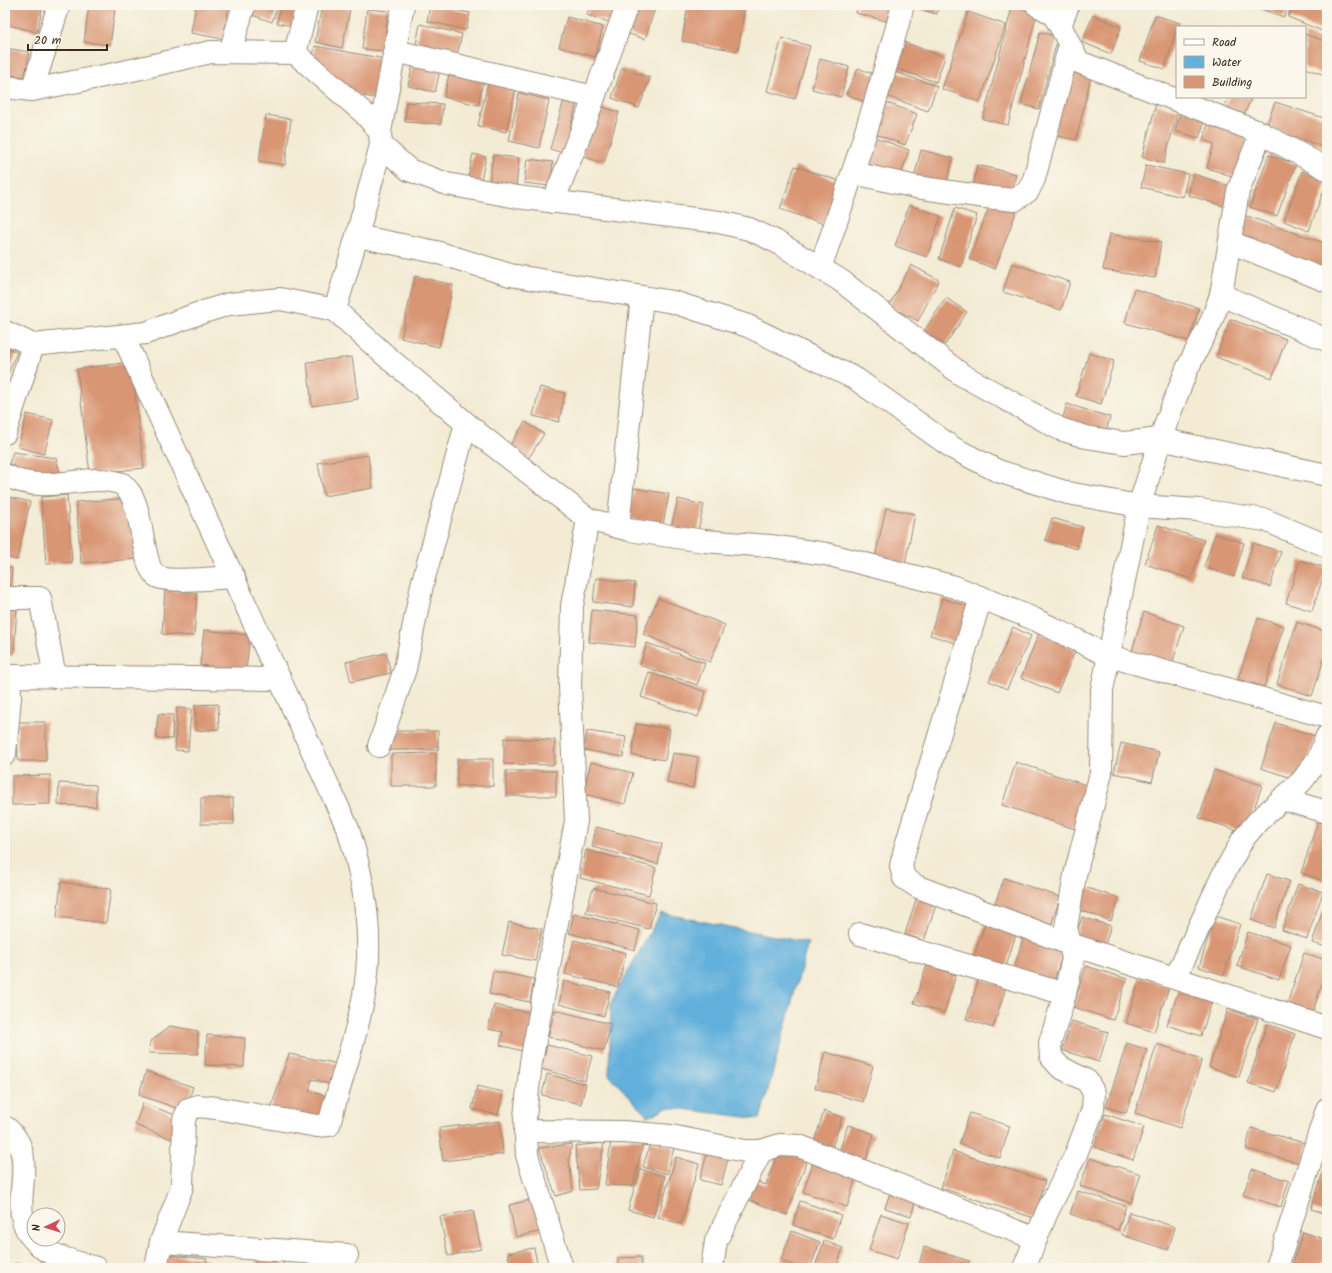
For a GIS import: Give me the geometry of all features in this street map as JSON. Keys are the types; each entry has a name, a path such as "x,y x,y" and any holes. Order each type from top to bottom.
{"street":[{"path":"32,90 58,5"},
{"path":"230,52 244,5"},
{"path":"295,53 308,5"},
{"path":"334,310 359,229 379,147 394,51 403,5"},
{"path":"553,202 594,97 626,5"},
{"path":"820,268 854,173 887,63 902,5"},
{"path":"1037,5 1052,14 1060,26 1069,48 1079,62 1261,133 1327,169"},
{"path":"1060,26 1068,5"},
{"path":"854,173 916,187 1015,200 1028,191 1034,179 1069,48"},
{"path":"394,51 594,97"},
{"path":"5,87 32,90 119,73 211,52 295,53 365,114 379,147 409,170 447,184 517,197 719,222 749,229 775,241 840,280 962,375 1060,430 1086,437 1327,475"},
{"path":"1024,1268 1047,1212 1076,1154 1093,1109 1094,1093 1087,1082 1060,1067 1051,1057 1050,1043 1065,994 1073,958 1066,927 1075,876 1101,772 1102,690 1141,497 1157,447 1187,369 1210,322 1221,295 1238,191 1261,133"},
{"path":"359,229 510,275 673,302 754,329 856,379 953,448 998,471 1068,493 1141,497 1199,510 1265,520 1327,546"},
{"path":"1230,242 1327,281"},
{"path":"1221,295 1327,340"},
{"path":"618,527 642,297"},
{"path":"5,332 33,346 146,334 194,315 229,304 280,299 334,310 466,424 588,519 629,530 704,541 770,546 826,554 955,587 1034,619 1109,656 1327,717"},
{"path":"123,336 348,829 363,881 368,954 364,994 349,1060 329,1125 316,1126 217,1108 198,1106 189,1109 184,1119 182,1187 161,1242 156,1268"},
{"path":"5,433 33,346"},
{"path":"379,746 405,669 422,585 466,424"},
{"path":"5,476 40,484 107,480 124,485 134,500 142,528 147,560 152,573 159,578 176,579 234,577"},
{"path":"562,1268 527,1155 525,1117 531,1062 576,821 570,686 572,606 588,519"},
{"path":"981,597 901,866 904,878 918,887 1070,944 1176,977 1327,1028"},
{"path":"5,598 40,598 55,677"},
{"path":"5,754 10,697 9,676 280,679"},
{"path":"1176,977 1222,877 1243,839 1258,821 1302,781 1318,759 1327,736"},
{"path":"1282,799 1327,812"},
{"path":"860,934 1065,994"},
{"path":"1277,1267 1327,1109"},
{"path":"5,1127 13,1133 22,1148 25,1164 21,1216 28,1234 45,1250 96,1268"},
{"path":"525,1131 623,1132 671,1136 745,1151 761,1151 780,1145 799,1146 1036,1239"},
{"path":"712,1268 716,1241 761,1151"},
{"path":"161,1242 348,1255"}],"water":[{"path":"661,913 808,943 760,1119 667,1107 648,1117 609,1075 611,1002"}],"building":[{"path":"5,5 43,5 37,32 5,24"},
{"path":"89,5 115,9 110,45 84,42"},
{"path":"196,5 229,5 223,39 191,33"},
{"path":"252,5 278,5 272,22 249,14"},
{"path":"281,5 297,5 293,26 277,23"},
{"path":"322,5 350,9 342,48 315,42"},
{"path":"430,5 470,13 466,30 427,21"},
{"path":"590,5 617,5 612,23 587,15"},
{"path":"638,5 656,5 645,39 629,34"},
{"path":"688,5 745,5 738,51 682,41"},
{"path":"858,5 902,5 897,24 856,13"},
{"path":"912,5 939,5 937,14 912,7"},
{"path":"1256,5 1288,5 1284,17 1255,7"},
{"path":"1293,5 1327,5 1327,33 1288,17"},
{"path":"1012,7 1037,13 1008,125 983,119"},
{"path":"367,9 388,11 384,51 362,49"},
{"path":"968,12 1006,25 980,102 942,89"},
{"path":"1093,15 1121,27 1111,54 1082,42"},
{"path":"1155,15 1180,23 1176,26 1165,69 1140,61"},
{"path":"567,17 603,27 595,57 559,47"},
{"path":"420,24 462,34 456,60 415,50"},
{"path":"1040,32 1058,37 1039,109 1021,104"},
{"path":"1306,34 1327,42 1327,76 1306,68"},
{"path":"782,38 810,46 795,99 767,91"},
{"path":"903,42 945,57 936,82 894,68"},
{"path":"315,46 386,59 380,99 354,94 312,61"},
{"path":"5,48 29,52 25,77 5,74"},
{"path":"820,59 849,67 841,97 812,89"},
{"path":"413,64 440,70 435,92 408,86"},
{"path":"1069,67 1092,72 1076,140 1053,135"},
{"path":"622,68 650,78 639,108 612,98"},
{"path":"858,68 880,77 869,104 846,94"},
{"path":"450,69 484,77 478,105 444,97"},
{"path":"892,71 937,86 928,111 884,95"},
{"path":"488,82 516,88 506,132 478,126"},
{"path":"519,93 549,100 539,148 509,141"},
{"path":"1229,98 1252,98 1244,115 1225,106"},
{"path":"564,100 577,103 563,153 550,149"},
{"path":"406,102 443,104 441,124 405,122"},
{"path":"885,102 917,114 905,145 873,133"},
{"path":"1275,102 1327,119 1327,148 1266,127"},
{"path":"1156,104 1178,110 1164,163 1142,157"},
{"path":"596,105 619,112 604,163 581,156"},
{"path":"1181,109 1206,117 1199,138 1175,131"},
{"path":"266,115 291,119 285,165 259,161"},
{"path":"1210,118 1250,131 1235,177 1207,168 1214,144 1203,140"},
{"path":"874,137 909,150 899,181 863,168"},
{"path":"921,150 953,158 946,186 914,179"},
{"path":"473,154 486,157 480,185 467,183"},
{"path":"493,155 519,158 516,188 489,185"},
{"path":"1269,155 1296,164 1277,216 1250,207"},
{"path":"527,159 553,162 550,186 524,183"},
{"path":"977,165 1016,174 1011,198 973,188"},
{"path":"1146,165 1188,174 1183,197 1141,187"},
{"path":"795,166 848,184 833,227 780,209"},
{"path":"1302,171 1327,181 1309,231 1284,221"},
{"path":"1194,174 1233,187 1226,207 1188,195"},
{"path":"991,202 1016,212 995,269 969,259"},
{"path":"909,205 941,216 927,257 895,246"},
{"path":"955,208 977,215 961,267 939,259"},
{"path":"1244,215 1327,244 1327,275 1237,239"},
{"path":"1109,234 1161,242 1155,278 1103,270"},
{"path":"1012,263 1070,282 1061,310 1003,292"},
{"path":"911,265 939,280 918,321 889,306"},
{"path":"415,276 453,285 439,347 401,338"},
{"path":"1134,289 1199,308 1189,341 1125,323"},
{"path":"946,298 967,312 945,345 924,331"},
{"path":"1230,319 1286,339 1272,378 1216,357"},
{"path":"5,347 17,352 5,381"},
{"path":"1089,353 1114,361 1101,404 1076,396"},
{"path":"352,357 358,399 312,406 307,362"},
{"path":"131,362 144,468 90,474 77,369"},
{"path":"540,387 565,393 559,422 533,416"},
{"path":"1067,404 1110,417 1105,435 1062,421"},
{"path":"27,414 53,420 44,454 18,447"},
{"path":"525,422 544,434 528,459 509,447"},
{"path":"13,452 56,458 61,476 5,475"},
{"path":"368,455 373,488 324,496 318,463"},
{"path":"634,488 669,494 663,524 629,518"},
{"path":"67,495 72,562 46,564 41,497"},
{"path":"5,496 30,502 17,560 5,557"},
{"path":"132,498 136,559 81,563 76,502"},
{"path":"678,499 704,505 697,534 671,527"},
{"path":"886,508 915,514 905,564 875,557"},
{"path":"1052,518 1083,527 1077,549 1045,540"},
{"path":"1158,525 1204,540 1191,579 1145,564"},
{"path":"1215,534 1244,543 1234,577 1204,567"},
{"path":"1253,543 1281,552 1270,587 1242,578"},
{"path":"1300,560 1326,568 1312,611 1286,603"},
{"path":"5,567 12,568 10,596 5,596"},
{"path":"596,578 635,583 633,607 593,602"},
{"path":"165,590 197,593 194,636 162,634"},
{"path":"658,598 725,625 710,662 643,634"},
{"path":"942,598 976,609 965,646 930,635"},
{"path":"5,605 17,606 14,654 5,654"},
{"path":"592,610 638,615 635,647 589,642"},
{"path":"1144,612 1184,626 1172,664 1132,651"},
{"path":"1258,618 1284,626 1264,687 1238,679"},
{"path":"1297,622 1327,632 1327,650 1312,696 1277,684"},
{"path":"1013,627 1031,636 1007,689 989,681"},
{"path":"204,630 250,635 246,670 200,665"},
{"path":"1039,633 1076,649 1057,693 1021,678"},
{"path":"647,643 705,663 697,685 640,665"},
{"path":"386,653 391,673 351,682 346,662"},
{"path":"649,672 706,692 698,717 641,697"},
{"path":"218,704 219,729 196,731 195,705"},
{"path":"177,708 191,709 188,751 175,750"},
{"path":"158,714 173,715 172,739 156,738"},
{"path":"17,722 46,722 46,761 18,761"},
{"path":"1276,723 1315,736 1301,781 1261,768"},
{"path":"636,724 670,729 665,760 632,755"},
{"path":"388,731 438,731 438,750 387,750"},
{"path":"587,731 626,737 623,757 584,750"},
{"path":"504,738 555,740 554,765 504,764"},
{"path":"1121,743 1159,752 1152,782 1114,773"},
{"path":"436,753 436,786 391,786 391,754"},
{"path":"673,753 698,757 693,788 667,783"},
{"path":"457,759 493,759 493,786 457,786"},
{"path":"591,762 633,773 625,804 583,794"},
{"path":"1016,762 1089,786 1075,829 1002,805"},
{"path":"1214,770 1262,785 1246,833 1199,818"},
{"path":"506,771 556,771 556,796 506,796"},
{"path":"50,775 50,804 12,805 12,776"},
{"path":"59,783 96,785 96,807 58,805"},
{"path":"201,798 233,798 234,824 201,824"},
{"path":"1321,812 1327,814 1327,872 1324,881 1301,873"},
{"path":"596,827 662,844 658,864 592,847"},
{"path":"586,850 656,868 649,895 580,878"},
{"path":"1267,874 1289,881 1274,928 1251,920"},
{"path":"1004,878 1060,897 1050,929 993,910"},
{"path":"61,882 111,889 106,923 57,917"},
{"path":"1298,884 1323,892 1307,939 1282,930"},
{"path":"1084,887 1119,898 1111,921 1077,909"},
{"path":"593,888 656,903 649,929 586,913"},
{"path":"918,893 938,899 924,941 905,934"},
{"path":"1327,898 1327,947 1312,943"},
{"path":"574,914 640,930 635,950 569,933"},
{"path":"1215,916 1240,924 1224,975 1199,967"},
{"path":"1082,917 1111,926 1104,948 1075,938"},
{"path":"986,921 1017,931 1005,970 973,959"},
{"path":"509,922 542,929 535,961 502,955"},
{"path":"1025,932 1065,946 1053,984 1013,971"},
{"path":"1248,932 1291,945 1279,980 1237,966"},
{"path":"574,940 626,953 618,987 565,974"},
{"path":"1304,953 1327,960 1327,967 1312,1015 1286,1007"},
{"path":"927,965 956,975 944,1013 914,1003"},
{"path":"1086,966 1127,979 1113,1020 1073,1007"},
{"path":"493,971 534,979 530,1002 489,994"},
{"path":"1140,977 1169,987 1154,1032 1126,1023"},
{"path":"979,978 1006,987 993,1028 966,1019"},
{"path":"564,981 610,992 604,1016 559,1004"},
{"path":"1179,990 1212,1001 1201,1036 1167,1025"},
{"path":"494,1005 535,1014 526,1052 500,1045 503,1032 488,1029"},
{"path":"1228,1009 1258,1019 1239,1077 1209,1067"},
{"path":"555,1010 611,1024 604,1051 548,1037"},
{"path":"1072,1021 1108,1032 1099,1062 1062,1050"},
{"path":"1267,1024 1295,1034 1276,1092 1248,1083"},
{"path":"170,1026 198,1031 198,1054 149,1053 150,1042"},
{"path":"207,1035 245,1038 244,1067 205,1065"},
{"path":"1127,1043 1147,1050 1126,1113 1106,1107"},
{"path":"1157,1044 1202,1059 1180,1128 1135,1113"},
{"path":"547,1045 592,1056 585,1081 541,1069"},
{"path":"825,1052 873,1066 863,1102 815,1088"},
{"path":"289,1054 339,1064 333,1085 312,1079 309,1091 330,1097 323,1124 270,1111"},
{"path":"146,1071 193,1087 185,1111 139,1095"},
{"path":"547,1074 586,1084 581,1104 542,1095"},
{"path":"477,1086 503,1092 498,1115 472,1109"},
{"path":"143,1103 183,1118 174,1140 135,1125"},
{"path":"824,1111 842,1117 830,1154 812,1148"},
{"path":"970,1113 1010,1126 1000,1158 959,1144"},
{"path":"1105,1114 1144,1127 1133,1160 1094,1147"},
{"path":"500,1121 503,1154 443,1161 439,1128"},
{"path":"848,1125 874,1134 864,1167 837,1158"},
{"path":"1251,1128 1308,1144 1303,1164 1246,1149"},
{"path":"644,1139 633,1186 605,1185 611,1140"},
{"path":"651,1141 674,1148 667,1174 643,1167"},
{"path":"604,1143 596,1189 580,1190 575,1146"},
{"path":"572,1144 569,1160 573,1191 556,1196 539,1148"},
{"path":"708,1150 729,1155 721,1185 700,1180"},
{"path":"779,1150 807,1160 787,1215 747,1199 754,1181 766,1185"},
{"path":"953,1151 1045,1181 1034,1218 941,1188"},
{"path":"676,1157 699,1164 681,1224 658,1217"},
{"path":"1090,1158 1141,1174 1131,1203 1080,1186"},
{"path":"813,1163 856,1177 847,1207 803,1192"},
{"path":"640,1169 665,1176 653,1217 628,1210"},
{"path":"1252,1169 1289,1181 1281,1207 1243,1195"},
{"path":"1324,1169 1327,1170 1327,1214 1311,1209"},
{"path":"892,1187 917,1196 911,1216 885,1208"},
{"path":"1078,1191 1126,1206 1118,1230 1070,1214"},
{"path":"534,1199 542,1231 516,1237 509,1205"},
{"path":"800,1201 841,1215 833,1239 793,1225"},
{"path":"473,1210 481,1249 448,1256 440,1217"},
{"path":"1129,1212 1175,1227 1168,1250 1122,1235"},
{"path":"881,1214 909,1223 897,1259 869,1250"},
{"path":"792,1231 820,1242 810,1268 800,1268 781,1260"},
{"path":"1303,1232 1327,1240 1327,1250 1321,1268 1291,1268"},
{"path":"824,1241 843,1248 836,1268 826,1268 816,1264"},
{"path":"924,1247 969,1261 967,1268 918,1268"},
{"path":"534,1248 538,1268 510,1268 508,1253"},
{"path":"161,1254 207,1259 206,1268 159,1268"},
{"path":"257,1255 284,1257 283,1268 256,1268"},
{"path":"641,1257 641,1268 618,1268 618,1258"},
{"path":"15,1263 34,1267 34,1268 14,1268"}]}
